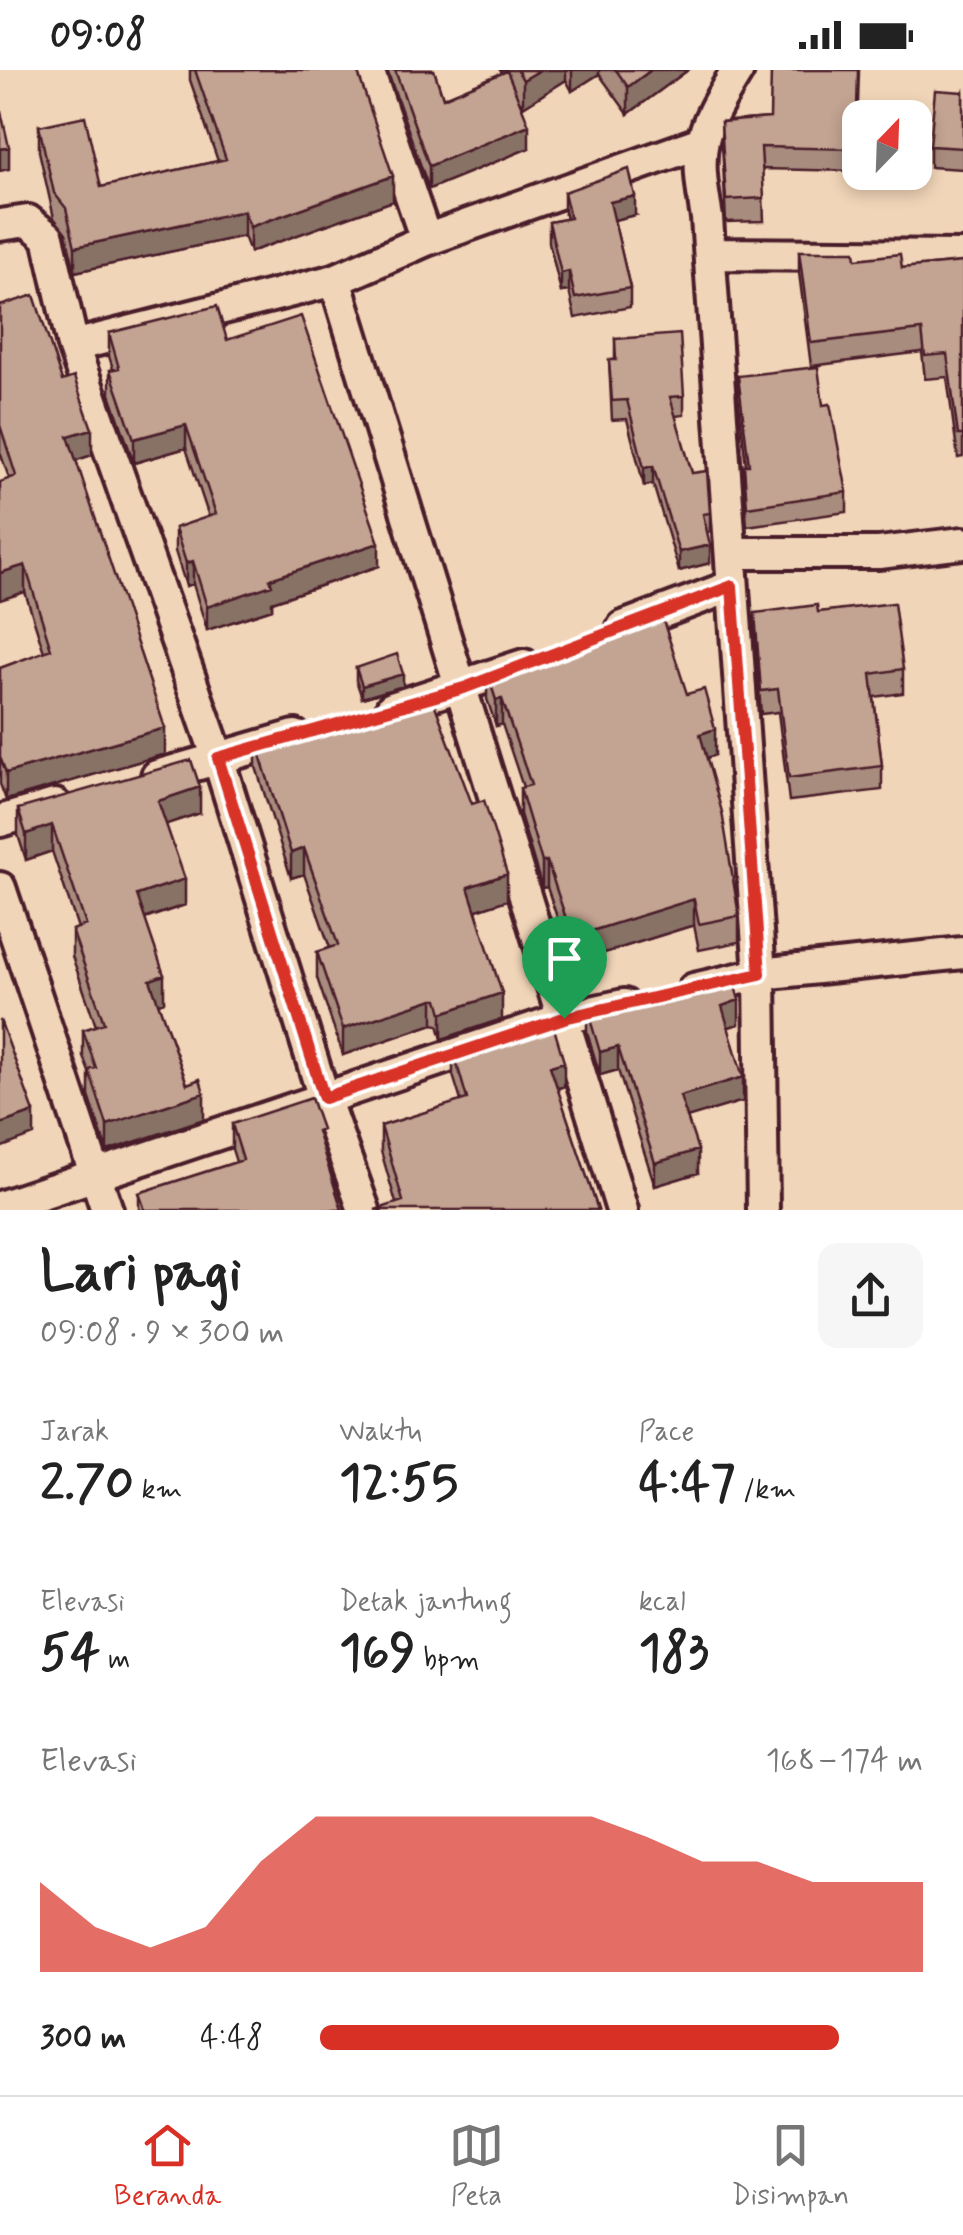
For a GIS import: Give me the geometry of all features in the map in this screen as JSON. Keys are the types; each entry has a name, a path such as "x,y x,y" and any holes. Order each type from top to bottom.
{"street":[{"path":"368,70 426,240"},
{"path":"738,70 704,124 698,166 710,254 760,974 763,1210"},
{"path":"72,346 335,280 426,240 702,142"},
{"path":"0,225 28,221 48,237 72,346 218,758 324,1098 364,1210"},
{"path":"710,254 963,256"},
{"path":"335,280 622,1210"},
{"path":"730,553 879,554 963,544"},
{"path":"589,640 732,586"},
{"path":"369,715 464,688 553,654"},
{"path":"127,784 332,726"},
{"path":"0,821 91,795"},
{"path":"0,888 107,1210"},
{"path":"0,1206 564,1018 760,974 963,953"}],"building":[{"path":"195,70 357,70 393,176 250,227 244,211 75,247 66,208 54,193 39,126 85,116 101,187 226,159"},
{"path":"395,70 434,70 443,98 507,71 529,125 429,166"},
{"path":"517,70 540,70 523,80"},
{"path":"616,70 651,70 628,87"},
{"path":"771,70 858,70 857,100 842,100 842,149 761,147 764,198 726,200 721,122 770,118"},
{"path":"935,90 963,92 963,148 932,146"},
{"path":"0,107 9,147 0,149"},
{"path":"629,169 635,196 610,202 630,288 575,298 569,271 561,273 549,222 570,218 564,192"},
{"path":"799,251 855,251 856,259 900,254 902,268 963,262 963,435 958,435 947,354 925,356 922,330 811,343"},
{"path":"34,295 62,381 74,377 92,429 68,436 165,728 6,773 0,757 0,668 51,649 25,565 0,573 0,482 16,476 0,425 0,306"},
{"path":"217,306 227,340 301,316 379,543 270,579 272,585 207,607 193,561 186,563 175,528 216,514 186,425 134,439 110,370 119,368 109,333"},
{"path":"680,334 684,396 670,397 692,473 707,471 710,513 703,514 710,545 679,552 653,466 644,468 627,400 612,401 609,360 616,360 615,339"},
{"path":"818,367 823,405 830,404 847,492 747,507 744,465 749,465 738,376"},
{"path":"894,603 903,669 871,674 882,766 789,778 778,689 761,691 755,613 817,605 818,612"},
{"path":"659,608 687,694 704,689 715,729 700,734 722,812 739,916 699,924 694,899 572,937 547,861 542,862 520,788 531,785 502,699 496,700 487,673"},
{"path":"397,654 403,674 362,686 356,668"},
{"path":"430,692 472,804 484,800 507,874 468,887 502,993 442,1013 438,999 433,999 343,1029 317,952 338,945 304,848 291,853 256,742"},
{"path":"191,760 200,787 158,801 185,879 137,895 164,975 150,980 187,1084 200,1079 204,1093 107,1125 89,1070 96,1068 83,1030 104,1023 72,930 86,925 52,825 26,834 18,809"},
{"path":"732,976 739,1000 722,1006 743,1077 680,1096 698,1150 655,1163 618,1047 600,1052 587,1009"},
{"path":"551,1018 564,1062 550,1066 598,1210 375,1210 403,1201 381,1126 467,1099 453,1050"},
{"path":"0,1020 34,1112 0,1124"},
{"path":"311,1098 322,1129 317,1131 342,1210 145,1210 139,1193 243,1160 232,1124"}],"route":[{"path":"732,586 760,974 564,1018 324,1098 218,758 464,688 732,586"}]}
